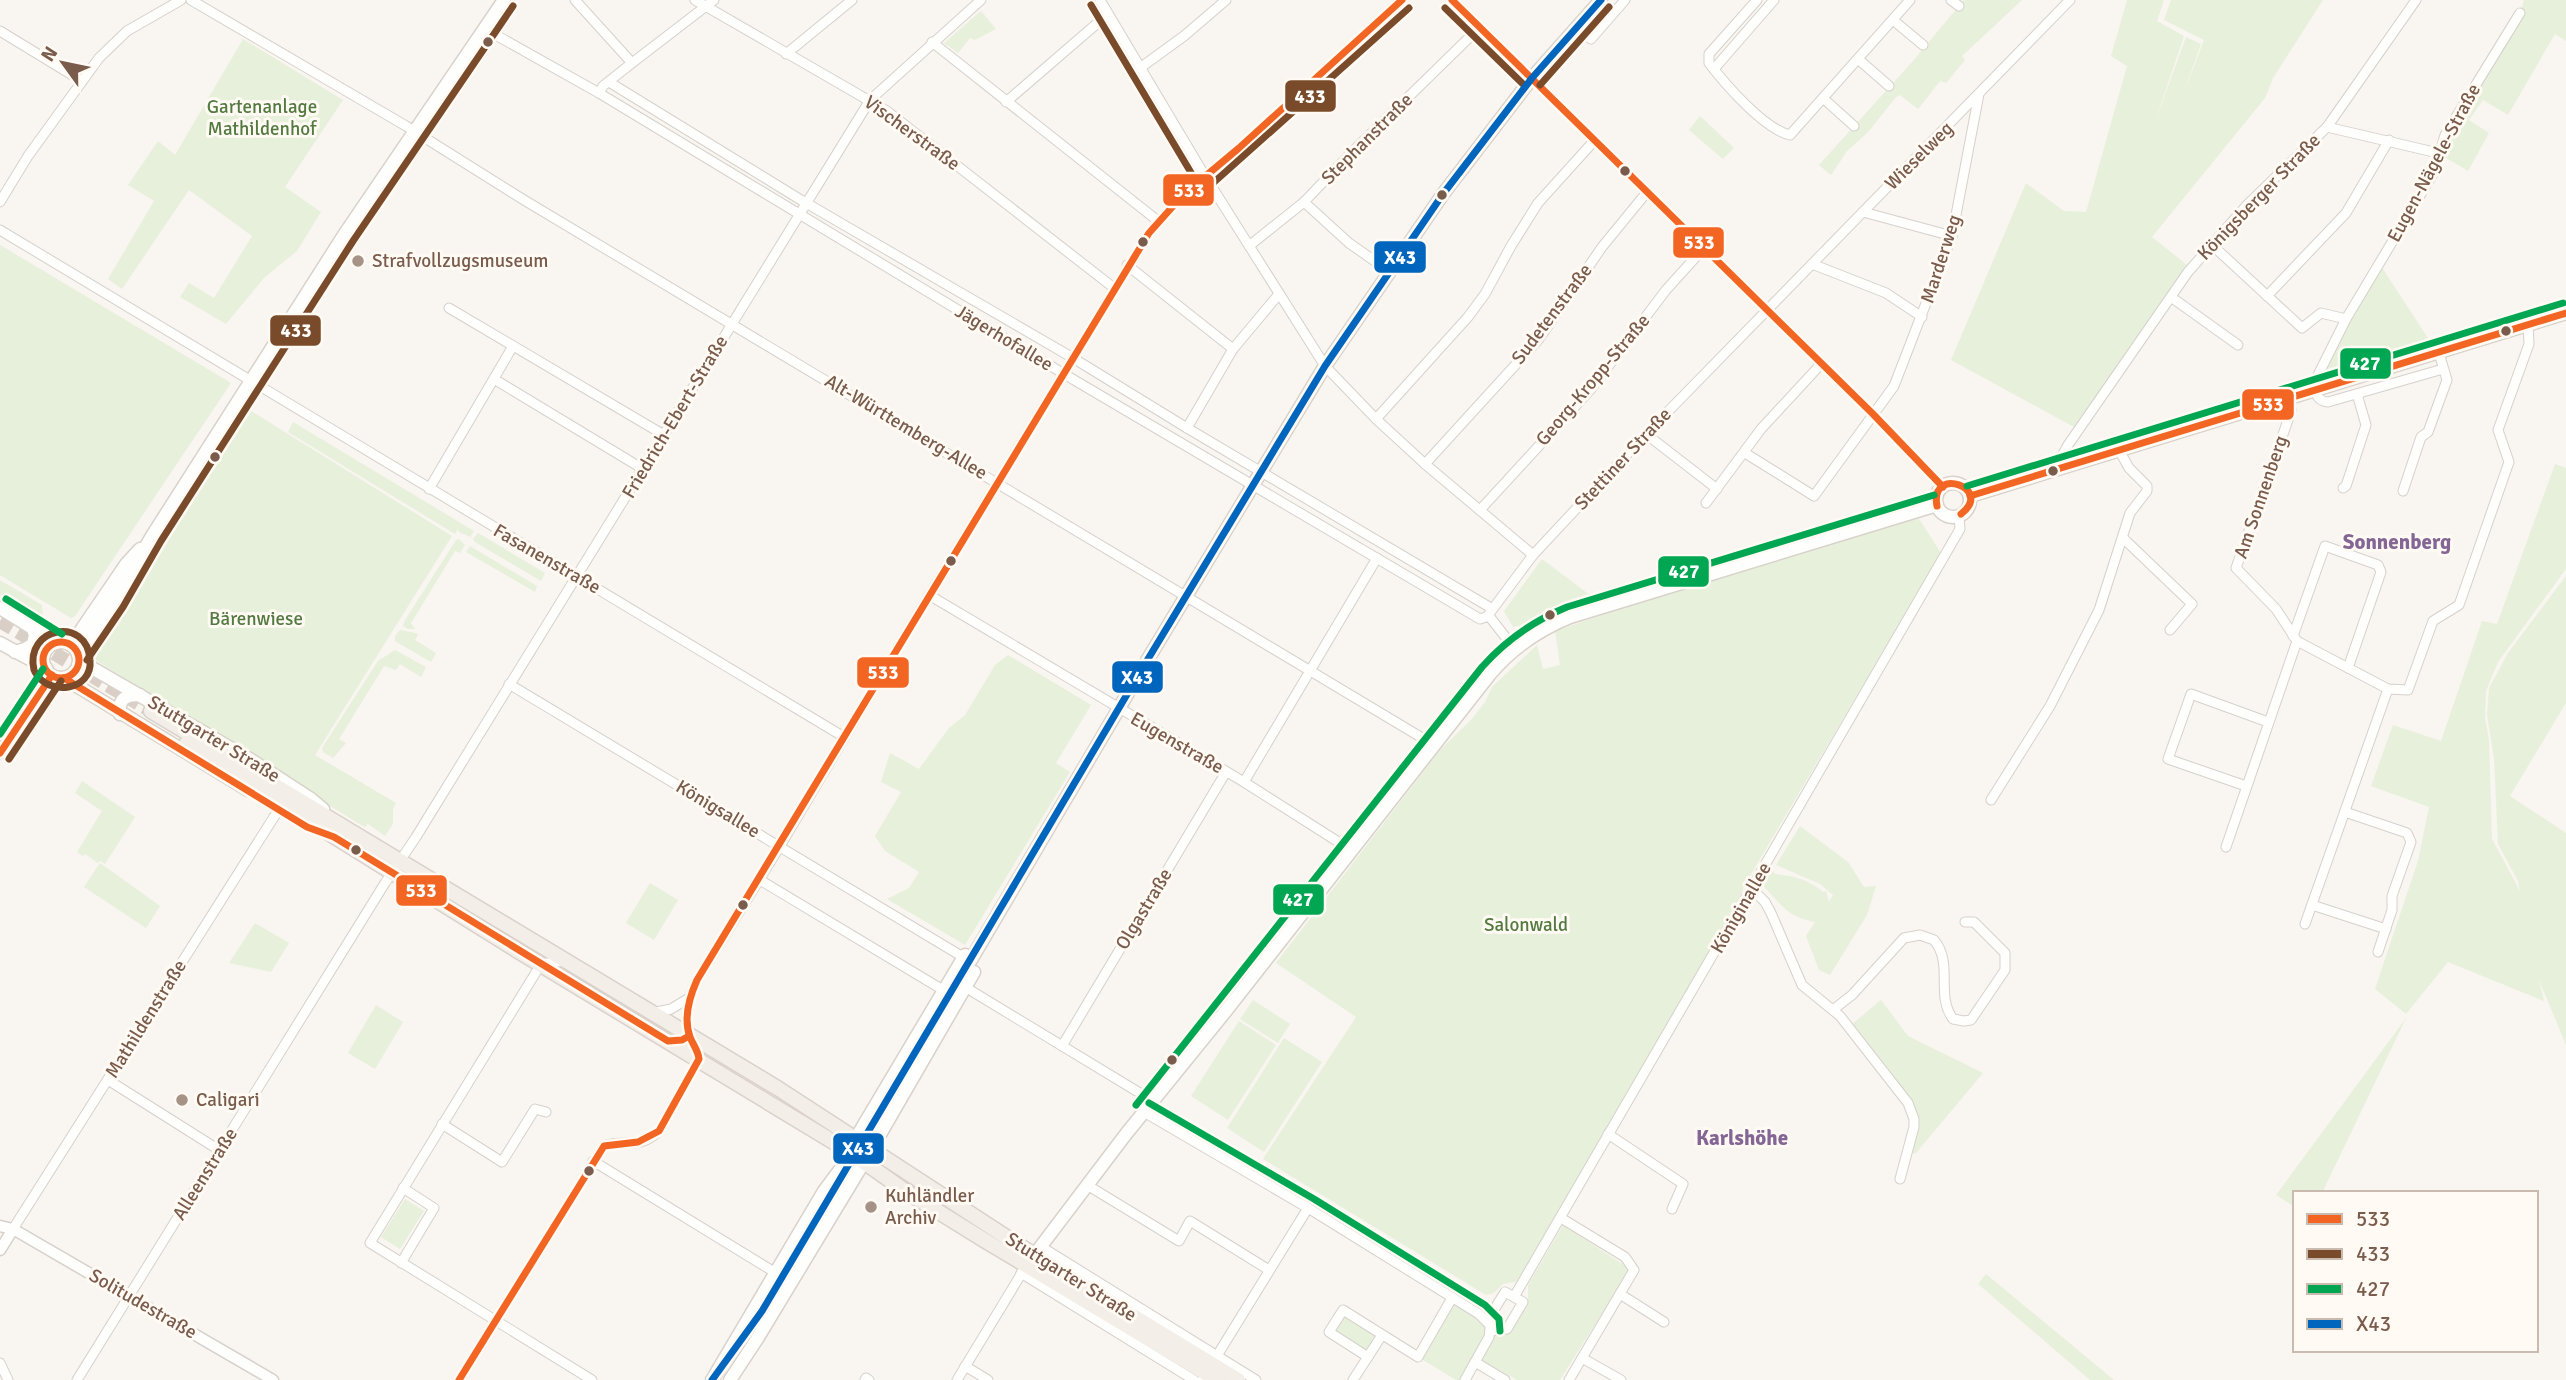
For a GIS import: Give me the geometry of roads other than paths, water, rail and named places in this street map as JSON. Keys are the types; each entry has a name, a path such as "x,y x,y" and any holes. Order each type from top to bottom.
{"main road":[{"path":"77,653 64,642 56,643 44,653 54,674 74,673 77,653 131,573 251,380 344,235 504,0"},
{"path":"875,1123 1325,366 1443,194 1532,78 1601,0"},
{"path":"1970,496 2566,313"},
{"path":"1952,483 1961,485 1970,496 1969,506 1959,516 1946,515 1937,505 1937,495 1943,487 1952,483"},
{"path":"1031,1260 1144,1112 1490,674 1514,648 1548,625 1570,617 1937,505"},
{"path":"0,608 56,643"},
{"path":"15,652 33,644 35,635 32,627"},
{"name":"Stuttgarter Straße","path":"0,643 307,827 338,832"},
{"name":"Stuttgarter Straße","path":"77,653 140,695 196,726 301,792 338,832 391,873 699,1059 853,1145 871,1148 1031,1260 1208,1372 1238,1380"},
{"path":"120,714 122,699 127,695 140,695"},
{"name":"Stuttgarter Straße","path":"148,716 300,814 400,860 725,1057 853,1145 864,1162 905,1191 1031,1260"},
{"path":"714,1377 943,990 985,922 1007,898"},
{"path":"732,1376 864,1162 965,988 996,930 1007,898"},
{"path":"714,1377 727,1363 762,1311 831,1196"},
{"path":"732,1376 762,1311"}],"street":[{"path":"0,202 28,156 114,41 181,0"},
{"name":"Alt-Württemberg-Allee","path":"191,0 415,131 524,200 1434,745"},
{"path":"575,0 632,63"},
{"name":"Vischerstraße","path":"695,0 710,3 786,54 870,100 1114,288"},
{"path":"786,54 852,0"},
{"name":"Friedrich-Ebert-Straße","path":"400,860 870,100 981,0"},
{"path":"1140,68 1184,36 1226,0"},
{"path":"459,1380 604,1146 611,1143 637,1144 650,1140 659,1131 699,1059 700,1054 689,1035 687,1010 697,979 760,880 1127,265 1158,221 1402,0"},
{"path":"1452,0 1822,363 1943,487"},
{"path":"1576,29 1591,39 1625,0"},
{"path":"1757,0 1709,54 1709,63 1744,103 1786,135 1790,135 1824,99 1910,0"},
{"path":"1714,69 1774,0"},
{"name":"Wieselweg","path":"1766,310 2070,0"},
{"name":"Königsberger Straße","path":"2063,466 2063,454 2068,445 2211,244 2327,127 2416,0"},
{"path":"1102,1 1205,176 1325,366 1376,419 1425,464 1533,555"},
{"path":"599,93 608,82 710,3"},
{"name":"Eugen-Nägele-Straße","path":"2315,389 2313,380 2346,318 2434,172 2445,135 2520,13"},
{"path":"1006,102 1108,14"},
{"path":"1893,20 1923,46"},
{"name":"Stephanstraße","path":"1249,246 1304,202 1480,27"},
{"name":"Jägerhofallee","path":"485,29 599,93 1063,374 1480,619 1490,612"},
{"path":"0,30 82,81"},
{"path":"932,42 1158,221"},
{"path":"1858,59 1889,86"},
{"name":"Jägerhofallee","path":"608,82 806,202 1073,358 1490,612 1514,648"},
{"name":"Marderweg","path":"1745,453 1814,496 1894,386 1952,236 1979,93"},
{"path":"1824,99 1854,126"},
{"path":"2327,127 2438,153"},
{"path":"2267,296 2346,213 2389,140"},
{"path":"1376,419 1468,317 1485,294 1538,204 1594,141"},
{"name":"Sudetenstraße","path":"1425,464 1539,339 1602,247 1647,192"},
{"path":"1304,202 1349,243 1389,271"},
{"path":"1863,212 1952,236"},
{"name":"Fasanenstraße","path":"0,230 844,737"},
{"path":"2211,244 2302,328 2321,313 2346,318"},
{"name":"Georg-Kropp-Straße","path":"1480,510 1591,389 1666,290 1703,249"},
{"path":"1812,264 1886,293 1922,317"},
{"path":"1127,265 1233,349"},
{"path":"1187,428 1233,349 1279,294"},
{"path":"2171,297 2238,345"},
{"path":"449,308 664,435"},
{"name":"Stettiner Straße","path":"1490,612 1533,555 1766,310"},
{"path":"2305,923 2388,689 2408,690 2433,621 2459,605 2509,462 2498,430 2529,344 2528,325"},
{"path":"429,489 513,346"},
{"path":"2403,491 2421,437 2428,432 2447,380 2439,353"},
{"path":"1706,503 1761,429 1822,363"},
{"path":"2315,389 2318,397 2328,402 2443,369"},
{"path":"494,379 643,469"},
{"path":"2343,488 2346,486 2366,425 2357,394"},
{"name":"Am Sonnenberg","path":"2289,398 2291,410 2288,420 2236,568 2276,609 2295,638 2388,689"},
{"path":"1646,434 1717,489"},
{"path":"1991,800 2050,706 2099,610 2130,513 2147,486 2129,468 2119,450"},
{"name":"Königinallee","path":"1514,1297 1960,529 1959,516"},
{"path":"2123,538 2192,604 2169,630"},
{"path":"2226,846 2325,546 2378,565 2381,572 2348,667"},
{"path":"1244,782 1377,558"},
{"name":"Eugenstraße","path":"929,596 1244,782 1352,850"},
{"path":"1,750 54,674"},
{"name":"Königsallee","path":"509,684 964,957"},
{"path":"2246,786 2168,759 2191,694 2268,722"},
{"name":"Olgastraße","path":"1062,1046 1226,772"},
{"name":"Mathildenstraße","path":"13,1229 279,809"},
{"path":"2345,812 2407,833 2411,842 2392,896 2392,910 2378,952"},
{"name":"Alleenstraße","path":"77,1380 400,860"},
{"path":"760,880 943,990"},
{"path":"1752,889 1765,902 1771,913 1802,985 1834,1009 1903,1095 1911,1111 1914,1127 1900,1179"},
{"path":"2312,905 2386,929"},
{"path":"1834,1009 1852,996 1903,938 1920,935 1934,940 1943,956 1945,1009 1953,1019 1971,1020 2005,970 2005,953 1974,922 1965,922"},
{"path":"565,961 541,964 370,1243 592,1380"},
{"path":"965,988 1153,1101"},
{"path":"652,1014 671,1009 689,998"},
{"path":"668,1041 682,1040 689,1035"},
{"path":"699,1059 710,1055 725,1057"},
{"path":"108,1080 219,1150"},
{"path":"442,1124 502,1162 535,1108 545,1112"},
{"path":"1144,1112 1308,1208 1452,1298 1489,1326"},
{"path":"1608,1134 1683,1184 1672,1209"},
{"path":"593,1161 776,1273"},
{"path":"1087,1185 1179,1241 1190,1221 1269,1270"},
{"path":"401,1262 434,1209 403,1188"},
{"path":"1208,1372 1308,1208"},
{"path":"1561,1218 1625,1256 1634,1270 1569,1380"},
{"name":"Solitudestraße","path":"0,1226 13,1229 273,1380"},
{"path":"0,1250 13,1229"},
{"path":"957,1380 1031,1260"},
{"name":"Stuttgarter Straße","path":"1031,1260 1208,1372 1256,1380"},
{"name":"Königinallee","path":"1465,1380 1475,1362 1489,1326 1505,1292 1523,1302 1507,1329 1489,1326"},
{"path":"1620,1294 1664,1322"},
{"path":"1368,1356 1329,1332 1343,1310 1418,1357 1452,1298"},
{"path":"1353,1380 1382,1335"},
{"path":"1582,1358 1621,1380"},
{"path":"1475,1362 1505,1380"},
{"path":"0,1363 8,1380"},
{"path":"965,1366 988,1380"}],"tunnel":[{"path":"0,621 151,711"},
{"path":"831,1196 875,1123"}],"place":[{"name":"Strafvollzugsmuseum","path":"358,261"},
{"name":"Caligari","path":"182,1100"},
{"name":"Kuhländler Archiv","path":"871,1207"}],"district":[{"name":"Sonnenberg","path":"2397,542"},
{"name":"Karlshöhe","path":"1742,1138"}],"park label":[{"name":"Gartenanlage Mathildenhof","path":"262,118"},
{"name":"Bärenwiese","path":"256,619"},
{"name":"Salonwald","path":"1526,925"}]}
